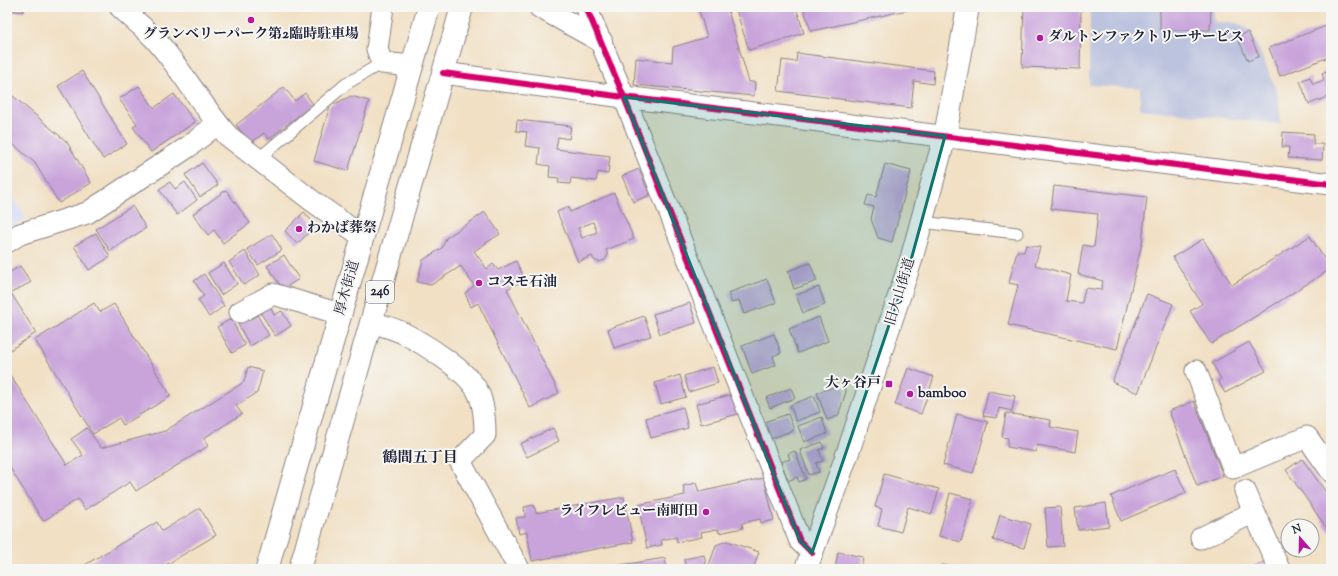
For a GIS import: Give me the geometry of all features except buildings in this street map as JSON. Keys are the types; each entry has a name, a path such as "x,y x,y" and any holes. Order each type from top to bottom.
{"main road":[{"path":"412,66 422,7"},
{"name":"厚木街道","path":"267,569 429,7"},
{"path":"540,7 600,41"},
{"name":"旧大山街道","path":"809,561 882,352 911,260 944,136 968,7"},
{"name":"246","path":"300,569 462,10"}],"street":[{"path":"120,7 154,39 228,136 257,160 363,237"},
{"path":"383,7 377,49 382,63 412,66"},
{"path":"586,7 624,97 809,561"},
{"path":"443,73 624,97 1331,184"},
{"path":"7,242 20,234 88,213 188,148 218,124"},
{"path":"240,312 273,294 340,314"},
{"path":"372,322 400,332 432,350 463,372 478,392 485,418 485,435 460,461 519,569"},
{"path":"1196,371 1233,468 1307,437 1331,471"},
{"path":"1245,491 1279,569"},
{"path":"1201,538 1254,512"}],"lane":[{"path":"257,160 346,84 382,63"},
{"path":"921,222 1017,233"}],"highlighted area":[{"path":"624,97 945,136 911,260 812,553 800,541"}],"shaded area":[{"path":"1090,7 1214,7 1214,22 1236,23 1250,30 1277,90 1281,124 1140,109 1140,88 1089,85"},
{"path":"7,187 26,218 7,228"}],"cycle path":[{"path":"586,7 624,97 800,541 812,553"},
{"path":"443,73 624,97 1331,184"}],"place":[{"name":"グランベリーパーク第2臨時駐車場","path":"251,20"},
{"name":"ダルトンファクトリーサービス","path":"1040,38"},
{"name":"わかば葬祭","path":"299,229"},
{"name":"コスモ石油","path":"479,283"},
{"name":"大ヶ谷戸","path":"889,384"},
{"name":"bamboo","path":"910,394"},
{"name":"ライフレビュー南町田","path":"706,512"}],"district":[{"name":"鶴間五丁目","path":"420,458"}]}
